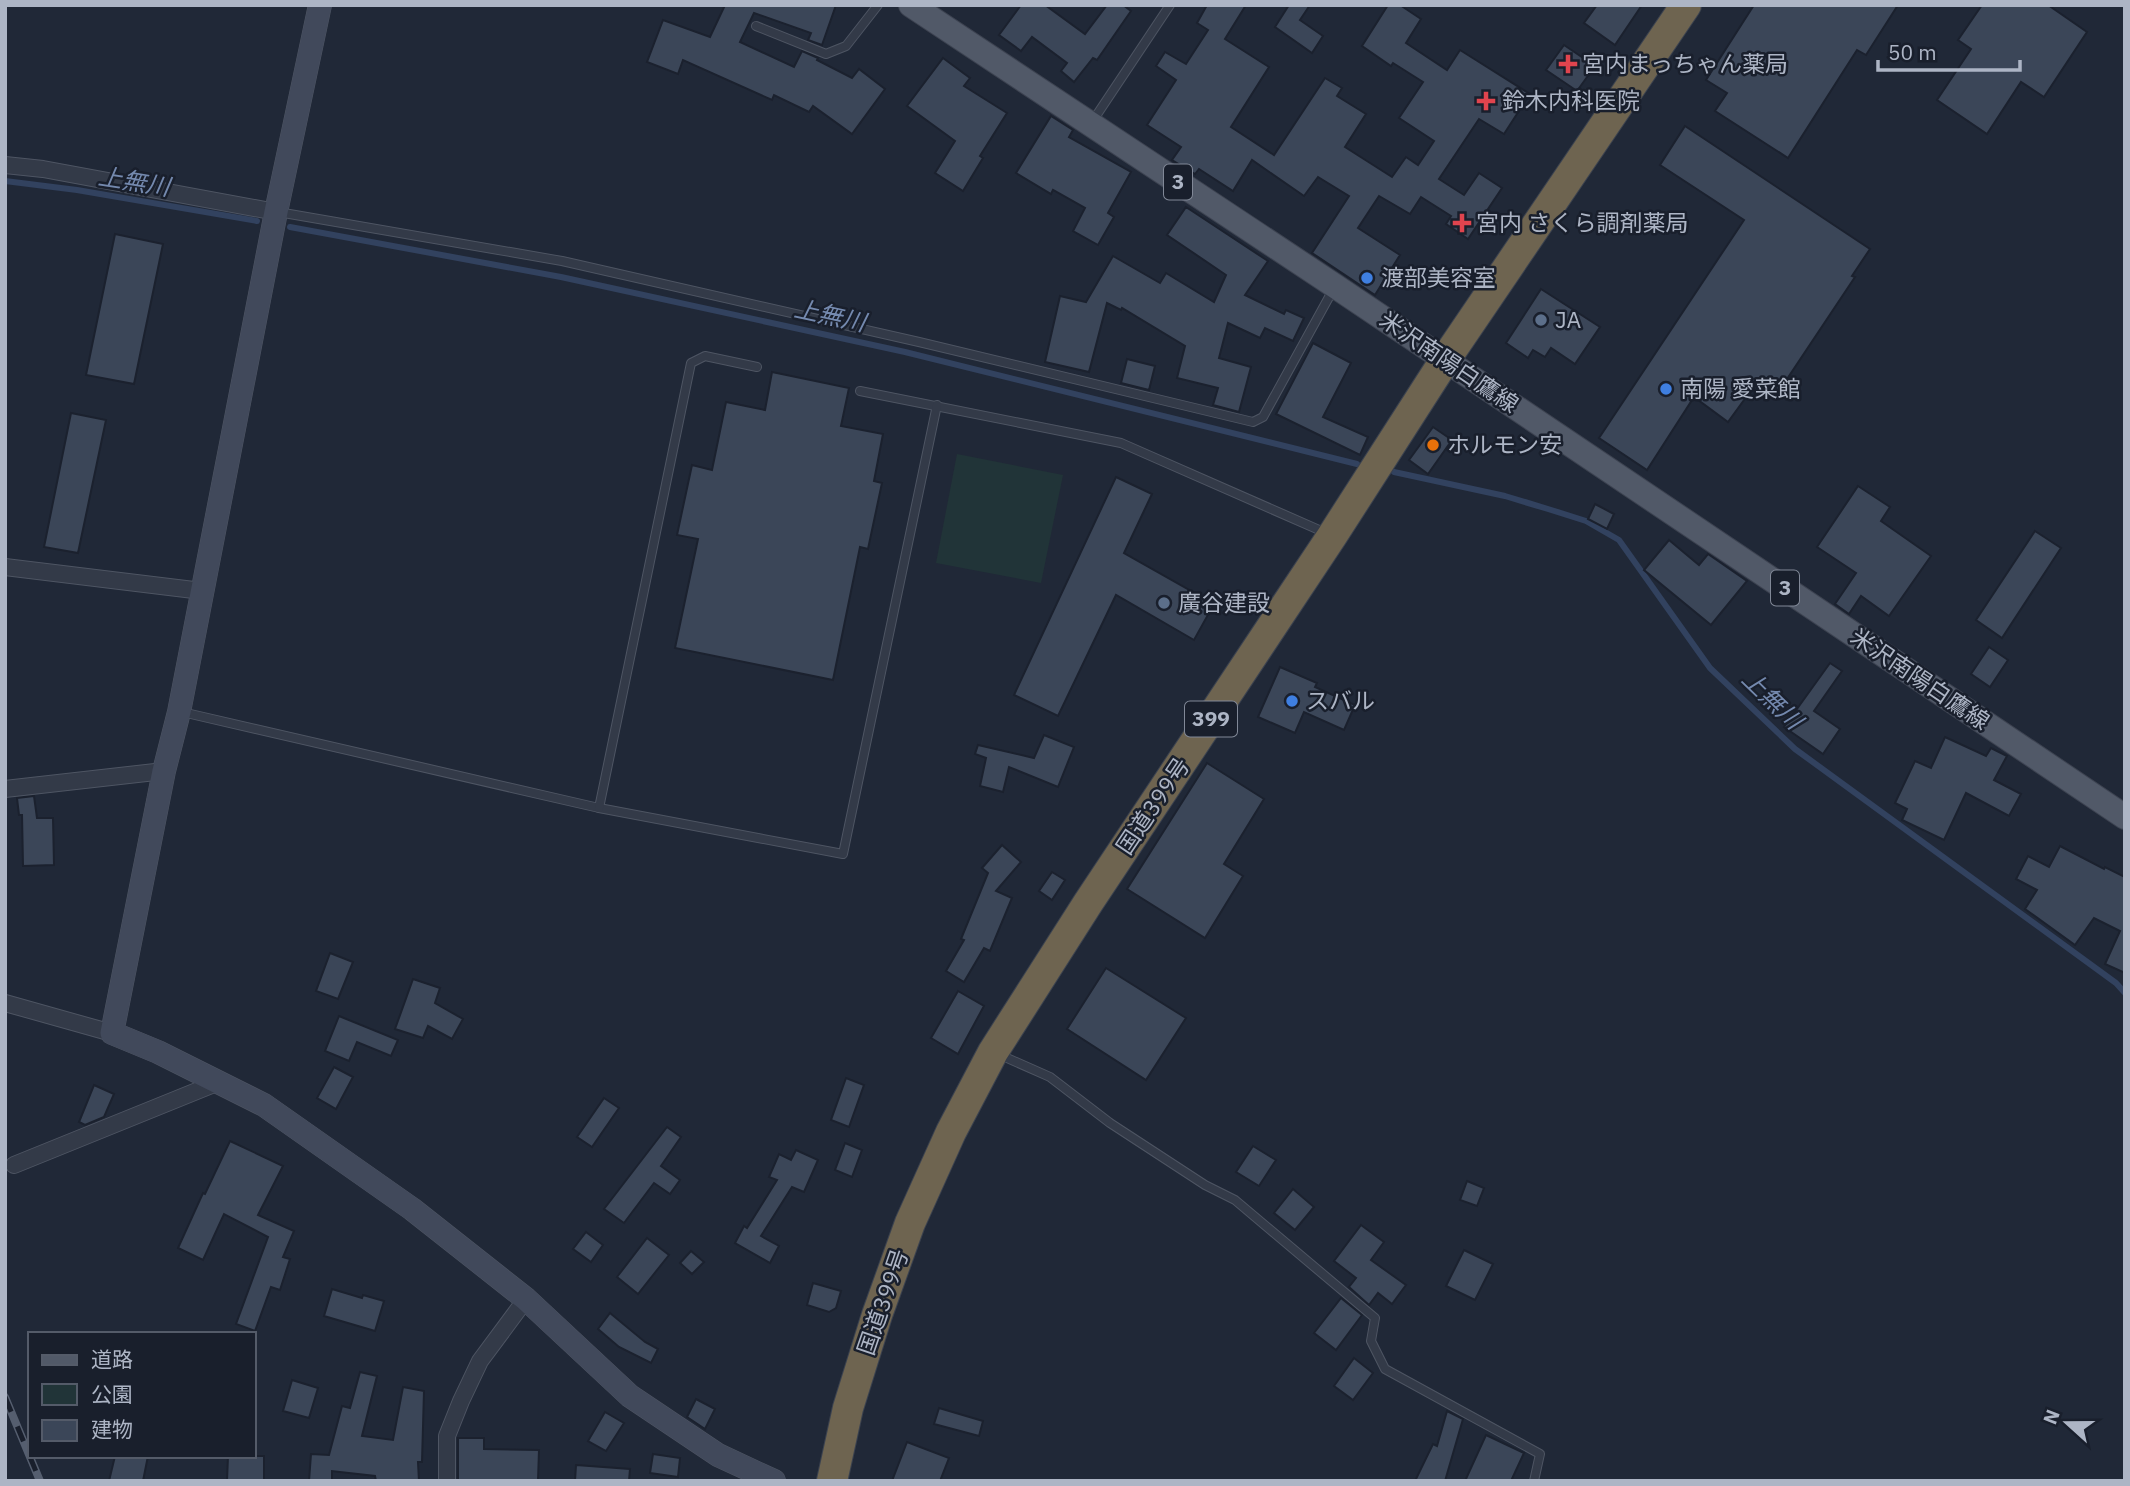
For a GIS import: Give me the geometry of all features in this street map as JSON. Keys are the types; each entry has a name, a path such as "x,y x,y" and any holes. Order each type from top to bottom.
{"highway":[{"name":"国道399号","path":"832,1481 852,1395 877,1315 911,1223 951,1132 993,1052 1445,360 1686,5"}],"main road":[{"name":"米沢南陽白鷹線","path":"911,5 1335,286 2125,817"}],"street":[{"path":"112,1032 164,771 179,712 276,212 320,5"},
{"path":"5,165 43,169 276,212"},
{"path":"5,567 202,592"},
{"path":"5,789 164,771"},
{"path":"5,1003 112,1032 264,1105 412,1209 526,1298 630,1396 718,1455 774,1481"},
{"path":"14,1165 219,1082"},
{"path":"447,1481 447,1436 461,1401 480,1361 526,1298"}],"lane":[{"path":"756,26 826,54 846,46 878,5"},
{"path":"1090,124 1170,5"},
{"path":"276,212 562,261 919,342 1253,422 1263,417 1335,286"},
{"path":"599,808 691,363 705,356 757,367"},
{"path":"860,391 1121,443 1332,536"},
{"path":"179,712 599,808 843,853 937,405"},
{"path":"993,1052 1051,1077 1110,1123 1205,1185 1235,1200 1375,1318 1371,1341 1385,1369 1540,1454 1534,1481"}],"green space":[{"path":"957,454 1063,475 1041,583 936,563"}],"building":[{"path":"725,5 836,5 822,45 808,40 811,33 754,13 740,42 794,67 802,51 852,78 859,69 885,89 852,134 813,106 809,112 774,95 772,100 683,60 678,74 647,62 663,20 710,37"},
{"path":"1021,5 1045,5 1085,34 1107,5 1123,5 1131,11 1097,60 1093,58 1074,82 1061,71 1067,63 1032,37 1021,51 999,35"},
{"path":"1207,5 1246,5 1225,39 1269,67 1231,127 1274,155 1325,78 1342,88 1337,96 1366,114 1345,147 1392,177 1406,157 1418,165 1434,141 1399,118 1423,82 1393,63 1391,66 1362,46 1388,5 1400,5 1421,19 1406,43 1447,70 1460,50 1530,94 1504,134 1479,119 1439,179 1464,195 1479,173 1502,188 1468,239 1446,224 1451,216 1421,197 1410,214 1379,196 1358,228 1400,255 1375,295 1312,253 1349,196 1318,177 1304,196 1252,160 1233,191 1199,169 1195,174 1172,160 1181,147 1147,125 1176,80 1156,66 1165,52 1186,64 1208,30 1197,23"},
{"path":"1289,5 1310,5 1300,20 1323,36 1312,53 1275,27"},
{"path":"1597,5 1642,5 1615,45 1584,23"},
{"path":"1754,5 1898,5 1866,55 1857,50 1788,158 1715,111 1727,93 1706,80"},
{"path":"1982,5 2048,5 2087,32 2044,97 2021,82 1987,134 1937,100 1971,49 1958,40"},
{"path":"1564,45 1595,66 1577,91 1546,70"},
{"path":"943,58 970,78 964,86 1007,113 980,156 983,158 963,191 935,173 955,141 907,106"},
{"path":"1051,116 1073,130 1069,137 1131,172 1108,213 1114,217 1098,245 1073,231 1085,208 1053,190 1051,194 1016,173"},
{"path":"1685,126 1870,249 1852,276 1855,277 1779,391 1760,378 1728,422 1694,397 1647,470 1599,438 1744,220 1660,165"},
{"path":"1186,207 1268,261 1245,295 1284,314 1286,310 1304,318 1293,341 1265,328 1260,338 1228,323 1219,358 1251,367 1239,412 1213,405 1218,388 1177,378 1185,346 1122,308 1121,310 1107,303 1089,372 1045,362 1060,296 1086,302 1113,256 1160,283 1166,273 1214,302 1226,275 1167,235"},
{"path":"115,234 163,244 134,384 86,375"},
{"path":"1541,289 1600,327 1575,364 1551,348 1545,357 1533,350 1528,358 1506,343"},
{"path":"1313,343 1351,363 1323,417 1368,437 1360,455 1276,414"},
{"path":"1127,359 1155,366 1149,390 1121,383"},
{"path":"772,372 849,388 841,426 883,434 874,481 882,483 868,549 860,547 833,680 675,648 698,539 677,535 692,465 712,470 726,402 765,410"},
{"path":"71,413 106,420 78,553 44,547"},
{"path":"1433,427 1452,440 1428,474 1409,460"},
{"path":"1116,477 1152,494 1124,553 1214,604 1194,640 1116,595 1058,716 1014,695"},
{"path":"1858,486 1890,507 1881,521 1931,556 1889,616 1861,596 1849,614 1835,604 1856,573 1817,547"},
{"path":"1595,504 1614,514 1607,529 1588,519"},
{"path":"2035,531 2061,548 2002,638 1976,620"},
{"path":"1669,540 1699,565 1708,554 1747,581 1711,625 1644,570"},
{"path":"1989,647 2008,660 1990,687 1971,674"},
{"path":"1830,663 1842,671 1814,711 1840,729 1823,754 1784,727"},
{"path":"1280,667 1317,683 1315,687 1355,705 1344,730 1304,712 1295,733 1258,717"},
{"path":"1044,735 1074,747 1058,787 1009,767 1003,792 980,786 986,758 975,754 978,745 1034,758"},
{"path":"1945,737 1986,756 1991,748 2007,756 1994,780 2021,794 2009,816 1966,793 1944,840 1902,820 1907,809 1895,803 1915,761 1931,768"},
{"path":"1207,763 1264,799 1224,864 1243,876 1205,938 1127,889"},
{"path":"34,796 37,818 53,818 54,865 23,866 22,815 19,815 17,798"},
{"path":"1002,845 1021,862 996,891 1012,898 990,951 984,948 964,982 946,971 964,940 961,939 988,873 982,868"},
{"path":"2060,846 2125,877 2125,973 2105,964 2120,931 2094,918 2075,945 2025,909 2037,890 2016,879 2028,856 2049,867"},
{"path":"1052,872 1065,880 1052,900 1039,891"},
{"path":"330,953 353,962 338,999 316,991"},
{"path":"1106,968 1186,1018 1146,1080 1067,1029"},
{"path":"413,979 440,988 435,1003 463,1019 452,1039 428,1026 423,1038 395,1029"},
{"path":"958,991 984,1006 958,1054 931,1038"},
{"path":"339,1016 398,1040 391,1056 357,1042 349,1061 325,1051"},
{"path":"334,1067 353,1077 336,1109 317,1098"},
{"path":"846,1078 864,1085 849,1127 831,1120"},
{"path":"94,1085 114,1094 104,1117 85,1125 79,1122"},
{"path":"604,1098 619,1108 592,1147 577,1137"},
{"path":"667,1127 681,1137 661,1166 680,1180 670,1194 654,1183 624,1223 604,1209"},
{"path":"230,1141 283,1166 258,1215 294,1231 283,1257 290,1259 280,1290 271,1287 255,1331 236,1324 268,1237 224,1214 203,1260 178,1248"},
{"path":"845,1143 862,1150 852,1177 835,1170"},
{"path":"1253,1146 1276,1160 1259,1186 1236,1172"},
{"path":"796,1150 818,1160 804,1192 792,1187 761,1236 779,1246 770,1263 735,1243 777,1180 769,1177 779,1154 791,1160"},
{"path":"1467,1181 1484,1188 1477,1206 1460,1200"},
{"path":"1293,1189 1314,1207 1295,1230 1274,1213"},
{"path":"1361,1225 1384,1242 1371,1260 1406,1285 1392,1304 1378,1293 1369,1305 1349,1287 1356,1278 1334,1261"},
{"path":"586,1232 603,1245 591,1262 573,1249"},
{"path":"647,1238 669,1255 638,1294 617,1277"},
{"path":"1464,1250 1493,1264 1475,1300 1446,1286"},
{"path":"691,1251 704,1262 692,1274 680,1263"},
{"path":"813,1283 841,1291 836,1308 829,1312 807,1305"},
{"path":"332,1289 384,1301 375,1331 324,1316"},
{"path":"1341,1298 1362,1315 1336,1350 1314,1333"},
{"path":"610,1313 645,1342 658,1349 651,1363 619,1347 598,1329"},
{"path":"1354,1358 1373,1373 1353,1400 1334,1386"},
{"path":"360,1372 377,1376 362,1436 393,1440 403,1387 424,1391 419,1481 376,1481 375,1476 332,1471 332,1481 309,1481 311,1454 329,1455 342,1406 350,1408"},
{"path":"292,1380 318,1388 309,1418 283,1411"},
{"path":"696,1399 715,1409 705,1429 687,1417"},
{"path":"939,1408 983,1421 979,1436 934,1424"},
{"path":"1447,1411 1463,1419 1445,1481 1415,1481 1433,1444 1437,1446"},
{"path":"605,1412 624,1423 606,1451 588,1441"},
{"path":"1486,1435 1524,1453 1511,1481 1465,1481"},
{"path":"458,1438 484,1438 484,1449 539,1450 538,1481 458,1481"},
{"path":"907,1442 949,1458 940,1481 892,1481"},
{"path":"653,1454 680,1458 678,1477 650,1473"},
{"path":"264,1456 264,1481 227,1481 228,1458"},
{"path":"115,1458 148,1458 143,1481 109,1481"},
{"path":"576,1465 630,1469 629,1481 575,1481"}],"waterway":[{"name":"上無川","path":"5,181 77,190 257,221"},
{"name":"上無川","path":"290,227 561,277 905,352 1357,464"},
{"name":"上無川","path":"1394,472 1505,496 1586,521 1619,540 1710,668 1795,749 2116,983 2125,993"}],"railway":[{"path":"5,1397 28,1452"},
{"path":"30,1458 40,1481"}],"place":[{"name":"宮内まっちゃん薬局","path":"1568,64"},
{"name":"鈴木内科医院","path":"1486,101"},
{"name":"宮内 さくら調剤薬局","path":"1462,223"},
{"name":"渡部美容室","path":"1367,278"},
{"name":"JA","path":"1541,320"},
{"name":"南陽 愛菜館","path":"1666,389"},
{"name":"ホルモン安","path":"1433,445"},
{"name":"廣谷建設","path":"1164,603"},
{"name":"スバル","path":"1292,701"}]}
